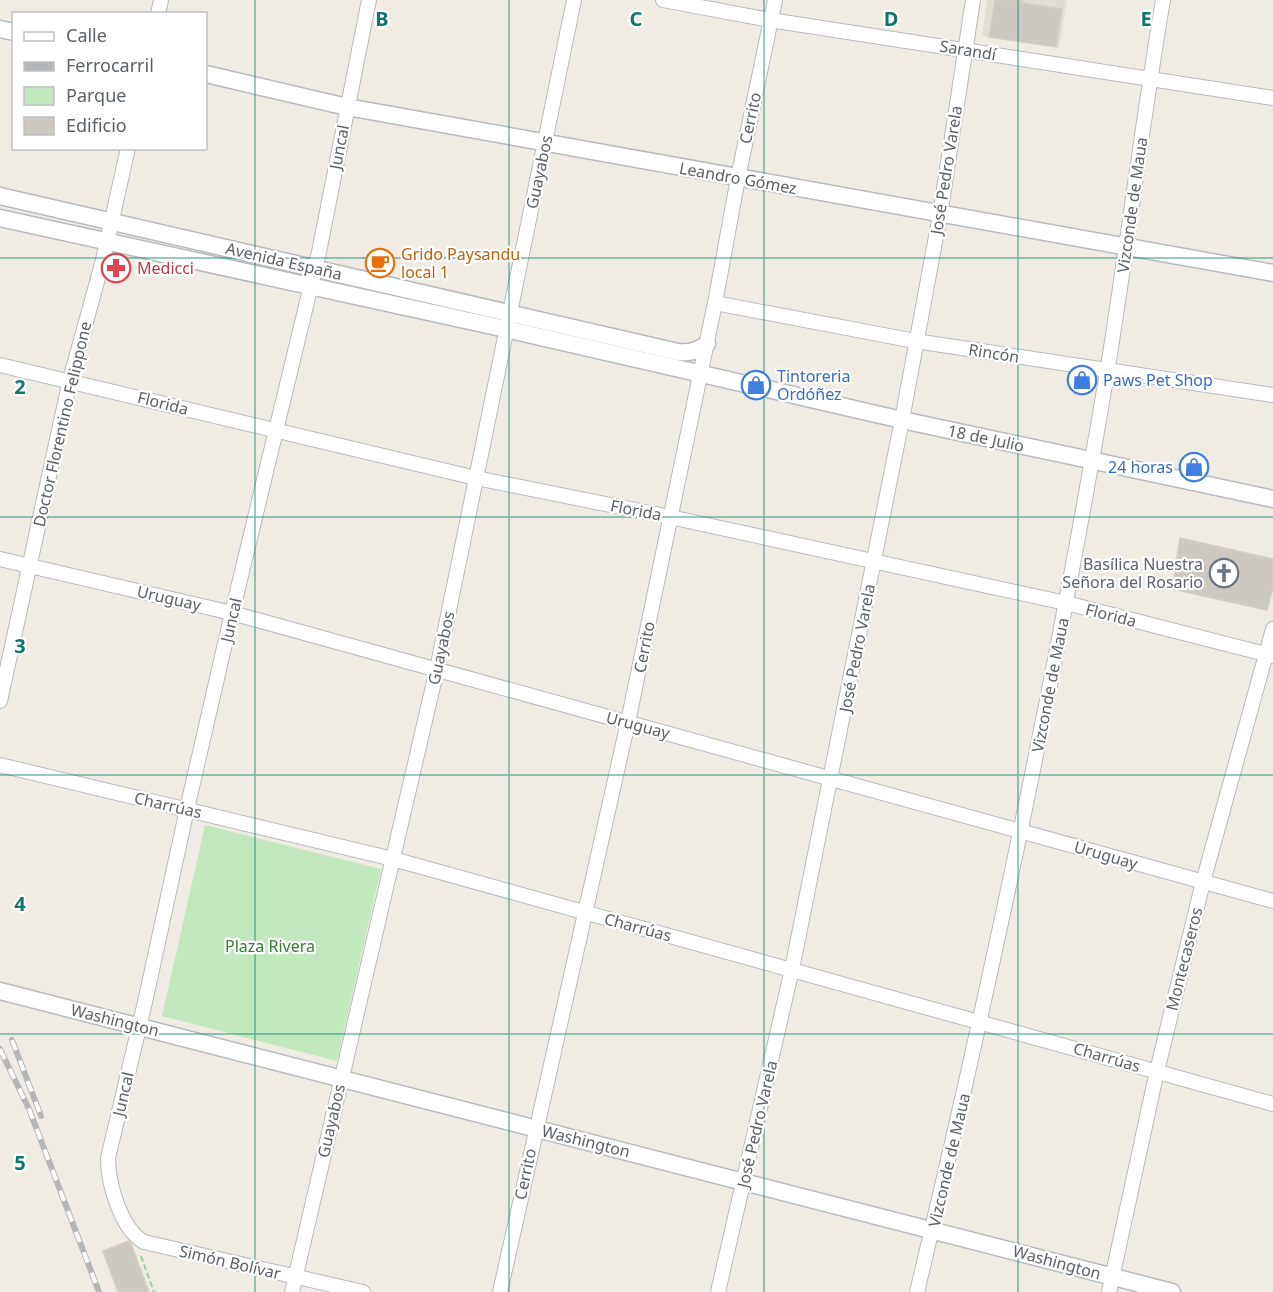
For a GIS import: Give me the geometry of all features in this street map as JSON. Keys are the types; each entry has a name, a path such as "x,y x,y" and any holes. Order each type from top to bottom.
{"street":[{"name":"Juncal","path":"134,1236 126,1223 111,1185 108,1158 232,612 316,269 369,0"},
{"name":"Guayabos","path":"292,1292 437,669 574,0"},
{"name":"Sarandí","path":"663,0 770,20 1273,98"},
{"name":"Cerrito","path":"500,1292 628,722 716,303 738,178 775,0"},
{"name":"José Pedro Varela","path":"718,1292 792,969 902,420 940,215 973,0"},
{"name":"Vizconde de Maua","path":"917,1292 981,1022 1022,832 1066,603 1107,371 1149,78 1163,0"},
{"name":"Leandro Gómez","path":"207,74 347,107 545,144 1273,273"},
{"name":"Doctor Florentino Felippone","path":"0,700 70,380 107,242 128,150"},
{"name":"Avenida España","path":"0,195 316,269 700,374"},
{"name":"Avenida España","path":"0,218 310,288 678,352 690,353 707,344"},
{"name":"Rincón","path":"716,303 915,341 1273,395"},
{"name":"Florida","path":"0,365 476,478 670,517 873,563 1066,603 1269,654"},
{"name":"18 de Julio","path":"700,374 1273,500"},
{"name":"Uruguay","path":"0,559 232,612 1273,902"},
{"name":"Montecaseros","path":"1111,1284 1157,1071 1203,882 1269,654 1273,629"},
{"name":"Charrúas","path":"0,765 393,859 1273,1104"},
{"name":"Washington","path":"0,991 932,1230 1111,1284 1172,1292"},
{"name":"Simón Bolívar","path":"134,1236 144,1242 363,1292"}],"path":[{"path":"134,1236 154,1292"}],"shaded area":[{"path":"987,0 1067,0 1059,48 982,36"}],"green space":[{"name":"Plaza Rivera","path":"205,825 381,869 337,1061 162,1016"}],"building":[{"path":"995,0 1023,0 1022,3 1062,9 1056,47 989,37"},
{"name":"Basílica Nuestra Señora del Rosario","path":"1180,538 1273,559 1273,587 1267,610 1172,589"},
{"path":"129,1241 149,1292 118,1292 103,1251"}],"railway":[{"path":"12,1040 41,1116"},
{"path":"0,1049 29,1109 99,1292"}],"place":[{"name":"Grido Paysandu local 1","path":"380,263"},
{"name":"Medicci","path":"116,268"},
{"name":"Paws Pet Shop","path":"1082,380"},
{"name":"Tintoreria Ordóñez","path":"756,385"},
{"name":"24 horas","path":"1194,467"},
{"name":"Basílica Nuestra Señora del Rosario","path":"1224,573"}]}
